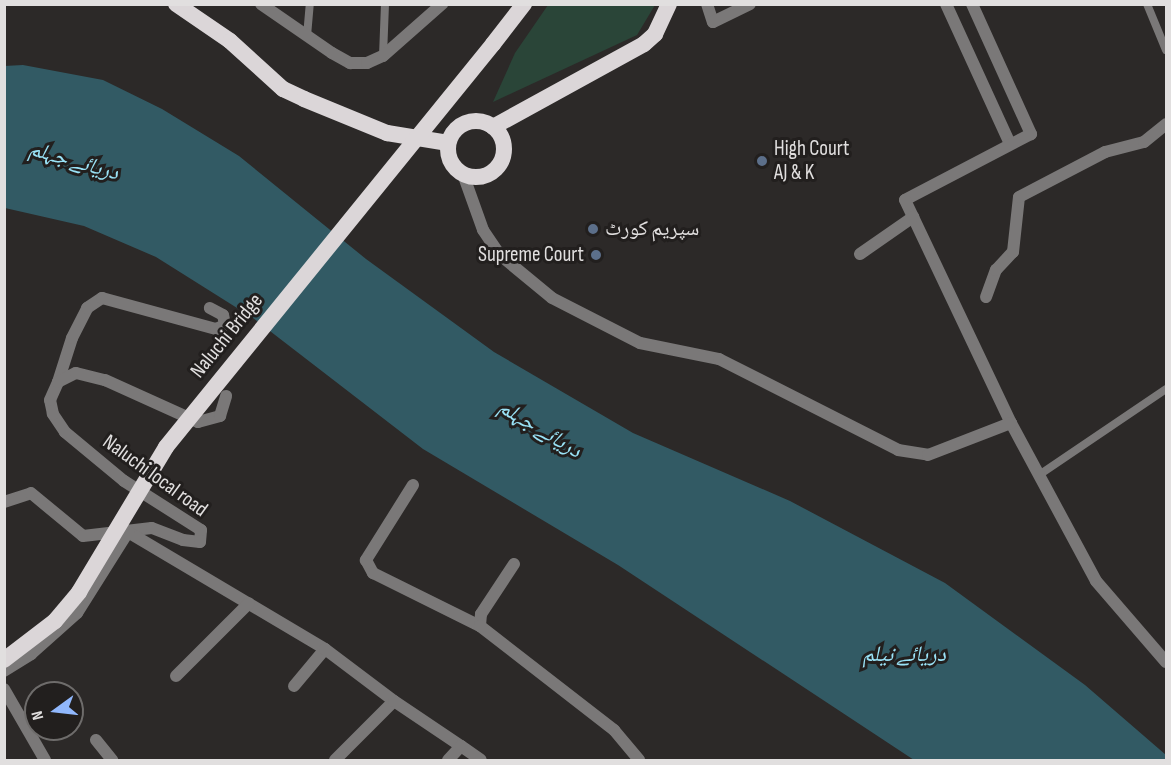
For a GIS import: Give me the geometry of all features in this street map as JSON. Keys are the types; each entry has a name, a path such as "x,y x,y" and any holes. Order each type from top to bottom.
{"highway":[{"path":"176,4 231,41 283,89 387,133 448,143"},
{"name":"Naluchi Bridge","path":"4,660 55,621 79,592 166,447 524,4"},
{"path":"493,127 644,44 655,34 669,4"},
{"path":"466,122 484,122 493,127 503,142 501,161 480,176 463,174 450,161 448,143 451,134 466,122"}],"street":[{"path":"261,4 350,63 367,63 383,56 442,4"},
{"path":"707,4 713,22 750,4"},
{"path":"946,4 1010,144"},
{"path":"972,4 1031,134 905,200 1011,423 1096,581 1167,662"},
{"path":"986,297 996,270 1013,252 1019,197 1106,152 1144,142 1167,124"},
{"path":"463,174 483,230 500,255 552,298 640,343 719,359 898,450 928,455 1011,423"},
{"path":"860,254 913,217"},
{"name":"Naluchi local road","path":"128,532 152,528 183,540 200,542 201,530 124,481 65,432 53,414 50,400 72,338 87,308 102,298 216,329 225,325 223,315 210,308"},
{"path":"58,382 76,373 105,380 198,422 220,416 226,396"},
{"path":"413,484 366,560 373,573 480,626 614,730 639,760"},
{"path":"4,502 31,493 83,536 128,532 325,649 394,701 481,760"},
{"path":"4,671 31,654 77,613 128,532"},
{"path":"480,626 481,614 514,564"},
{"path":"176,676 249,603"},
{"path":"294,686 325,649"},
{"path":"4,689 45,760"},
{"path":"335,760 394,701"},
{"path":"96,740 112,760"},
{"path":"448,760 461,746"}],"lane":[{"path":"307,36 310,4"},
{"path":"383,56 385,4"},
{"path":"1148,4 1167,51"},
{"path":"1039,475 1167,389"}],"green space":[{"path":"548,5 655,5 637,35 493,102 515,53"}],"water":[{"name":"دریائے نیلم","path":"23,65 103,80 162,109 239,156 366,259 494,352 633,433 790,501 945,583 1085,685 1166,755 1166,760 914,760 618,565 423,449 253,318 156,257 84,226 5,208 4,66"}],"place":[{"name":"High Court AJ & K","path":"762,161"},
{"name":"سپریم کورٹ","path":"593,229"},
{"name":"Supreme Court","path":"596,255"}],"water label":[{"name":"دریائے جہلم","path":"74,161"},
{"name":"دریائے جہلم","path":"540,429"}]}
